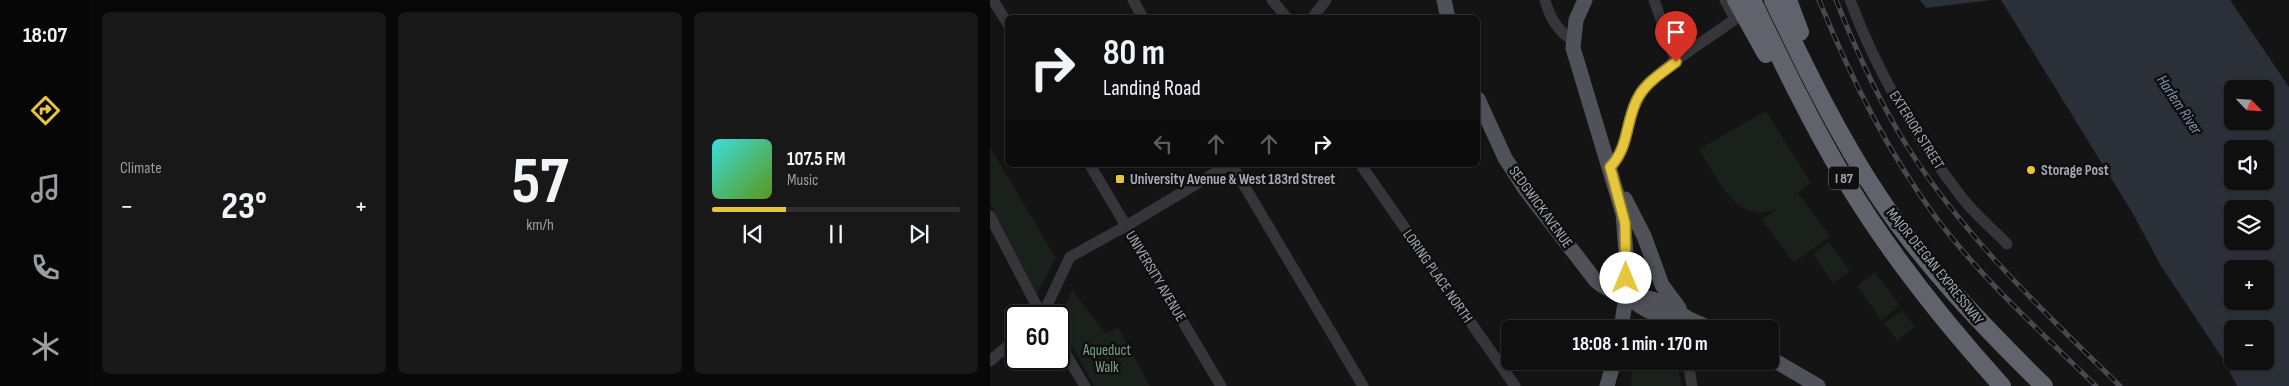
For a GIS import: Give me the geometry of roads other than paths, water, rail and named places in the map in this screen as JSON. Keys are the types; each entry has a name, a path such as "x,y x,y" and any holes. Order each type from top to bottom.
{"highway":[{"path":"1736,0 1777,73 1828,149"},
{"name":"MAJOR DEEGAN EXPRESSWAY","path":"1752,0 1828,149 1863,208 1902,264 1950,326 2002,386"},
{"name":"MAJOR DEEGAN EXPRESSWAY","path":"1773,0 1836,124 1880,198 1915,247 1982,324 2044,386"},
{"path":"1788,0 1836,124"}],"main road":[{"path":"1444,0 1447,15"},
{"path":"1585,0 1576,20 1573,41 1575,60 1611,170 1623,214 1626,233 1626,296 1622,320"},
{"name":"SEDGWICK AVENUE","path":"1480,103 1505,158 1525,189 1596,281 1604,288 1626,296 1643,310 1678,320"},
{"path":"1611,170 1644,236 1664,289 1687,320"},
{"path":"1779,363 1818,386"},
{"path":"1607,386 1611,370"}],"street":[{"path":"993,0 1005,19"},
{"path":"1133,0 1141,15"},
{"path":"1272,0 1284,15"},
{"path":"1314,15 1326,0"},
{"path":"1545,0 1553,22 1573,41"},
{"path":"1654,0 1676,62"},
{"path":"1611,170 1623,148 1633,109 1640,94 1650,83 1676,62 1735,19 1724,0"},
{"name":"EXTERIOR STREET","path":"1850,0 1881,70 1919,136 1960,196 2007,244"},
{"name":"UNIVERSITY AVENUE","path":"1091,167 1221,386"},
{"path":"1047,305 1070,257 1227,167"},
{"path":"1231,167 1363,386"},
{"name":"LORING PLACE NORTH","path":"1362,167 1515,386"},
{"path":"990,216 1036,305"},
{"path":"990,361 1005,348"},
{"path":"1070,361 1085,386"},
{"path":"1689,370 1692,386"}],"water":[{"path":"1920,0 1992,0 1926,8"},
{"name":"Harlem River","path":"2001,0 2230,0 2289,87 2289,386 2237,386 2229,370 2274,370 2274,320 2224,320 2224,361 2161,266 2132,212"}],"railway":[{"path":"1819,0 1844,58 1871,113 1902,167 1937,219 1993,285 2096,386"},
{"path":"1836,0 1877,93 1896,129 1930,180 1954,212 2006,272 2120,386"}],"place":[{"name":"Storage Post","path":"2031,170"},
{"name":"University Avenue & West 183rd Street","path":"1120,179"}],"park label":[{"name":"Aqueduct Walk","path":"1107,358"}]}
